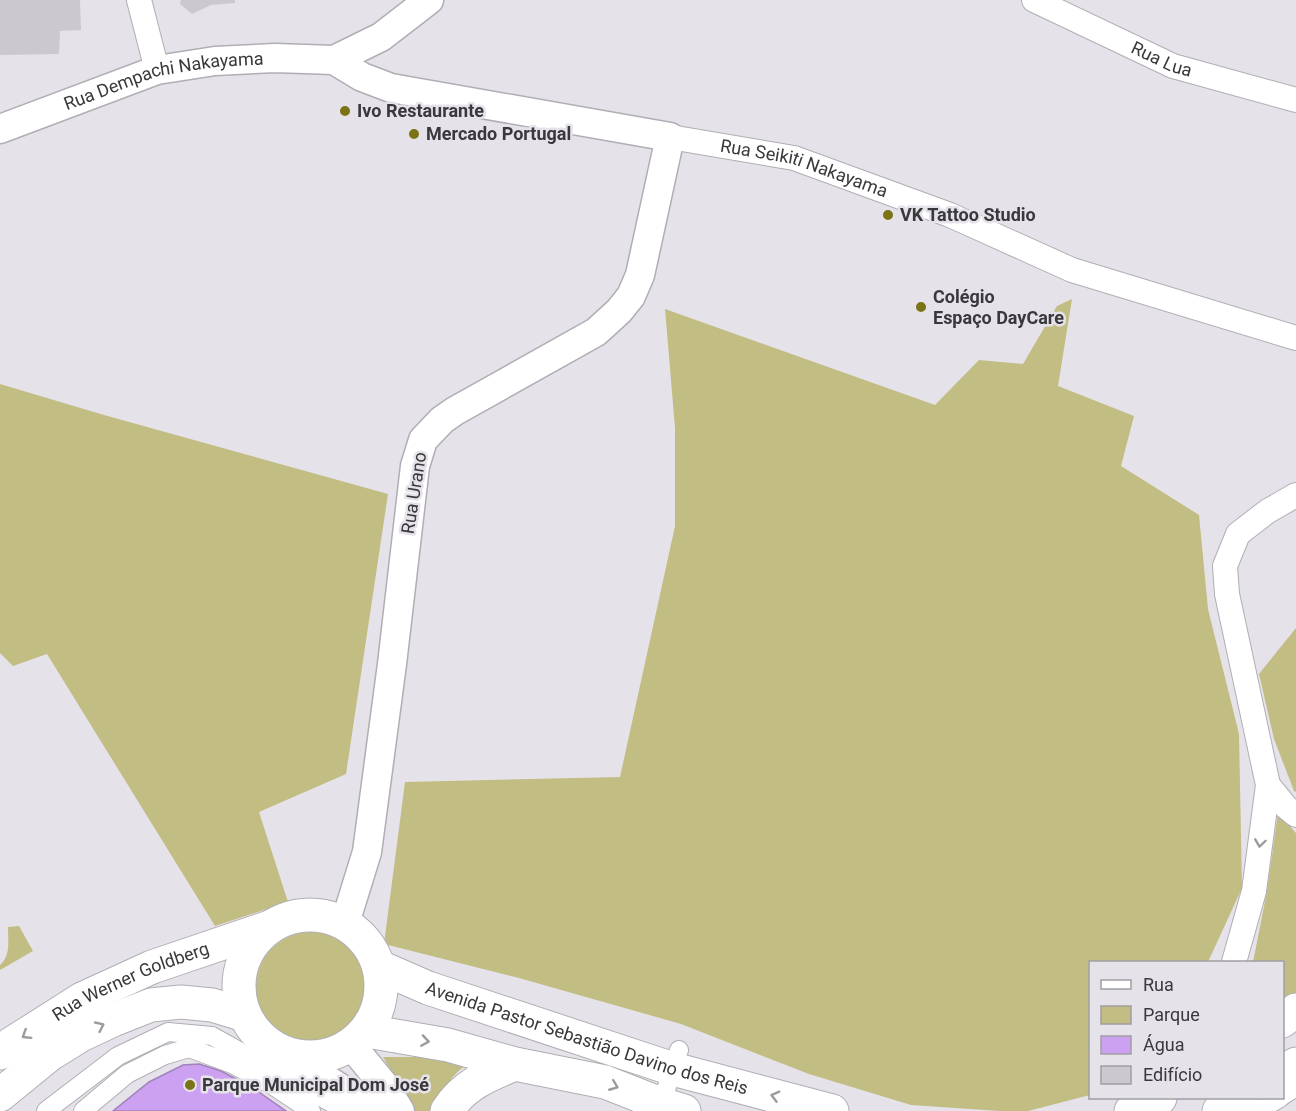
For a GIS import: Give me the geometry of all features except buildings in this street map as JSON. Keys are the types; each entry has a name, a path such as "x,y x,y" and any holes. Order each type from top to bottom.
{"main road":[{"path":"307,915 327,917 345,923 367,942 380,967 382,990 378,1012 359,1038 332,1055 309,1058 288,1054 270,1046 255,1032 244,1015 239,991 241,967 252,944 270,927 288,918 307,915"},
{"name":"Rua Werner Goldberg","path":"0,1053 82,999 152,967 270,927"},
{"name":"Avenida Pastor Sebastião Davino dos Reis","path":"380,967 428,988 676,1059 832,1111"},
{"name":"Rua Werner Goldberg","path":"0,1095 49,1055 81,1035 151,1005 181,1002 212,1005 244,1015"},
{"path":"1284,1019 1296,1010"},
{"name":"Avenida Pastor Sebastião Davino dos Reis","path":"359,1038 448,1045 515,1064 605,1082 668,1109"},
{"path":"447,1111 461,1092 480,1079 515,1064"},
{"path":"1130,1111 1158,1099"},
{"path":"1219,1111 1241,1099"}],"street":[{"path":"139,0 157,70"},
{"path":"334,60 381,38 429,0"},
{"name":"Rua Lua","path":"1034,0 1173,66 1296,100"},
{"name":"Rua Dempachi Nakayama","path":"0,129 157,70 215,62 275,58 334,60"},
{"name":"Rua Seikiti Nakayama","path":"334,60 363,77 391,88 795,158 951,215 1072,270 1296,338"},
{"name":"Rua Urano","path":"345,923 367,852 415,466 423,440 442,420 455,411 596,332 619,311 631,296 640,275 670,137"},
{"path":"1235,961 1254,891 1268,785 1227,594 1225,566 1238,534 1268,511 1296,495"},
{"path":"1268,785 1286,807 1296,815"},
{"path":"46,1111 118,1056 168,1032 212,1036 346,1111"},
{"path":"359,1038 400,1111"},
{"path":"83,1111 128,1074 165,1055 189,1048 232,1064 272,1085 311,1111"},
{"path":"288,1054 375,1111"},
{"path":"668,1109 676,1059"},
{"path":"1130,1111 1147,1099"},
{"path":"1258,1111 1278,1099"}],"green space":[{"path":"1072,299 1058,386 1134,416 1121,466 1199,515 1208,609 1239,734 1242,888 1208,961 1089,961 1089,1095 1028,1111 911,1105 809,1074 681,1024 519,978 384,944 405,782 620,777 675,526 675,428 665,309 935,405 979,360 1023,364 1057,306"},
{"path":"0,384 388,494 346,774 259,812 288,902 215,926 47,654 13,666 0,653"},
{"path":"1296,628 1296,792 1274,739 1259,674"},
{"path":"1278,813 1296,833 1296,996 1284,1004 1284,961 1253,961 1267,891"},
{"path":"19,926 33,951 0,970 0,965 7,952 8,927"},
{"path":"311,932 332,937 350,948 361,966 366,987 361,1008 350,1026 332,1037 311,1042 290,1037 272,1026 261,1008 256,987 261,966 272,948 290,937"},
{"path":"383,1057 417,1057 468,1063 447,1084 433,1111 415,1111"}],"water":[{"path":"199,1064 221,1071 253,1088 286,1111 113,1111 149,1082 183,1065"}],"place":[{"name":"Ivo Restaurante","path":"345,111"},
{"name":"Mercado Portugal","path":"414,134"},
{"name":"VK Tattoo Studio","path":"888,215"},
{"name":"Colégio Espaço DayCare","path":"921,307"},
{"name":"Parque Municipal Dom José","path":"190,1085"}]}
